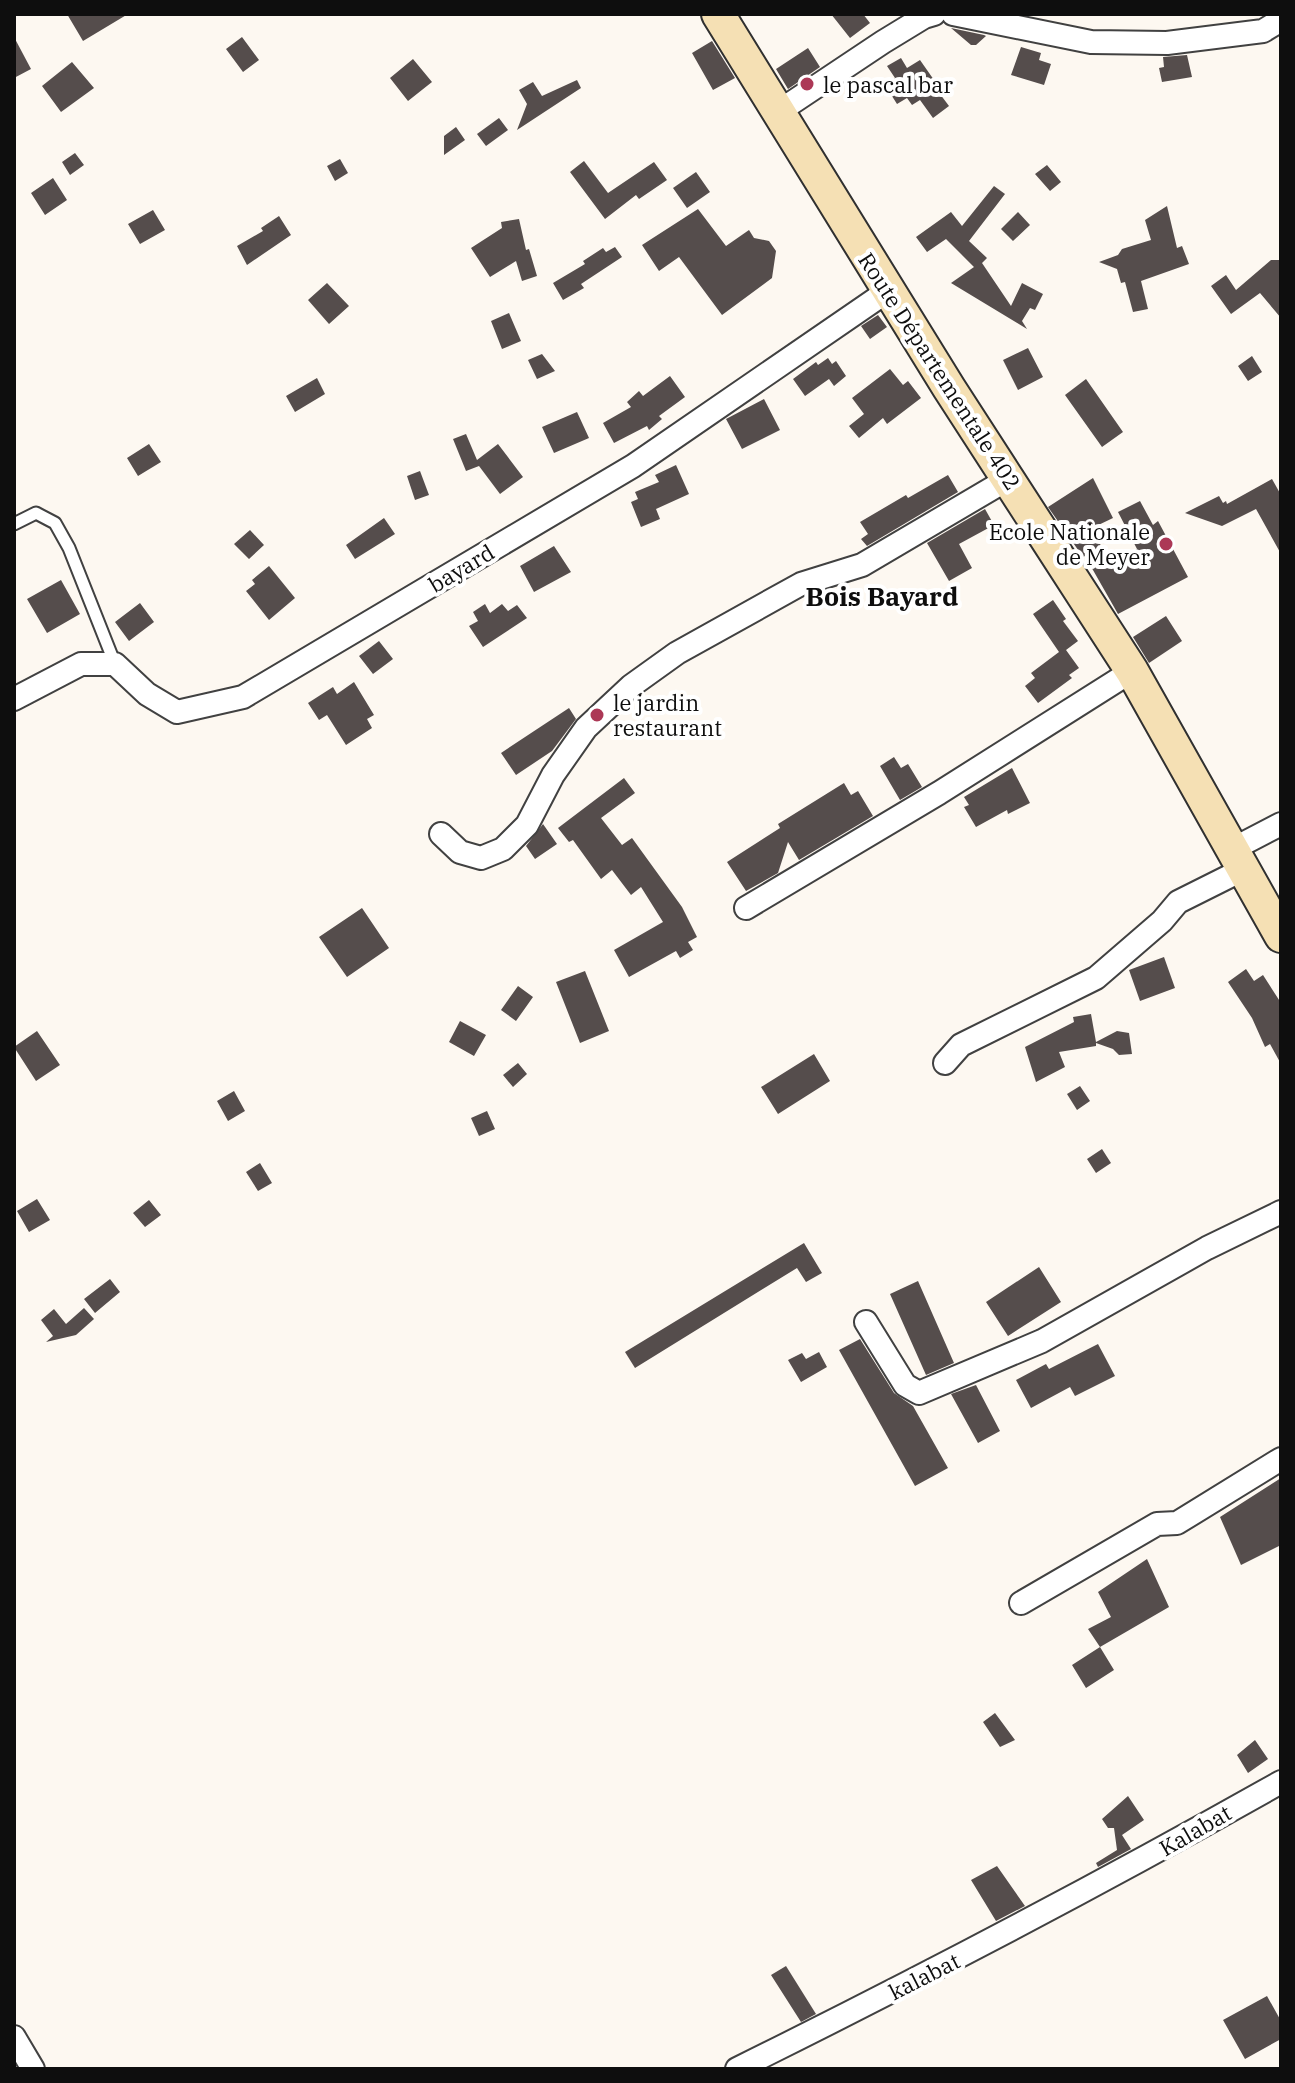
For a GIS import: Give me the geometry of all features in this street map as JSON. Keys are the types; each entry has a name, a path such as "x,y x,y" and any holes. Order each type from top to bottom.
{"main road":[{"name":"Route Départementale 402","path":"718,14 886,289 1132,671 1281,936"}],"street":[{"path":"953,14 1091,42 1151,43 1263,31 1281,20"},
{"path":"778,112 928,15"},
{"name":"bayard","path":"115,664 147,694 177,712 243,697 633,466 876,299 886,289"},
{"path":"441,834 460,852 481,858 503,849 527,825 553,775 586,728 631,686 677,653 801,584 862,565 1008,479"},
{"path":"14,699 81,664 115,664"},
{"path":"746,908 939,793 1132,671"},
{"path":"945,1063 961,1045 1096,978 1162,921 1178,902 1281,824"},
{"path":"866,1322 905,1385 919,1393 1042,1341 1207,1248 1281,1212"},
{"path":"1021,1603 1157,1524 1177,1523 1281,1459"},
{"name":"Kalabat","path":"1110,1879 1281,1782"},
{"name":"kalabat","path":"737,2069 874,2002 1110,1879"},
{"path":"14,2037 33,2069"}],"lane":[{"path":"14,524 36,513 55,523 69,548 115,664"}],"building":[{"path":"67,14 128,14 83,41"},
{"path":"831,14 863,14 870,23 850,38"},
{"path":"951,28 986,36 976,45 971,45"},
{"path":"14,37 31,69 14,78"},
{"path":"242,37 259,60 243,72 226,49"},
{"path":"712,41 735,78 713,90 692,53"},
{"path":"1021,47 1041,53 1039,60 1051,64 1044,85 1011,75"},
{"path":"808,48 820,67 788,89 776,69"},
{"path":"1187,55 1192,77 1162,82 1159,68 1164,67 1163,57"},
{"path":"901,58 907,68 920,60 934,80 931,82 949,106 933,118 920,100 912,105 907,98 897,104 885,85 895,78 887,66"},
{"path":"413,59 432,82 408,101 390,78"},
{"path":"72,62 94,88 61,112 42,86"},
{"path":"577,80 581,88 517,130 527,104 519,90 533,82 542,96"},
{"path":"499,118 508,130 486,146 477,134"},
{"path":"456,127 465,140 444,155 444,136"},
{"path":"75,153 84,165 70,175 62,162"},
{"path":"340,159 348,173 335,181 327,166"},
{"path":"584,161 608,193 654,162 667,180 639,199 636,195 605,219 570,172"},
{"path":"1047,165 1061,182 1050,191 1035,174"},
{"path":"696,172 710,192 687,208 673,188"},
{"path":"53,178 67,200 45,215 31,193"},
{"path":"994,186 1005,194 969,241 987,258 982,263 1011,306 1022,283 1043,294 1035,310 1030,308 1022,321 1027,329 951,283 974,267 946,239 927,252 916,237 951,212 962,226"},
{"path":"1167,206 1177,248 1182,246 1189,264 1141,281 1148,309 1133,312 1125,282 1121,283 1117,269 1099,262 1118,255 1122,249 1151,240 1145,220"},
{"path":"698,209 726,246 749,230 754,238 769,241 776,251 772,278 722,315 679,257 659,271 642,245"},
{"path":"153,210 165,230 140,244 128,224"},
{"path":"1018,212 1030,225 1013,241 1001,229"},
{"path":"279,216 291,235 247,265 237,246 263,231 261,228"},
{"path":"519,219 526,250 529,249 537,276 522,281 516,261 490,277 471,248 502,228 501,222"},
{"path":"615,247 622,257 581,284 584,288 563,300 553,283 585,264 583,261 603,248 606,252"},
{"path":"1271,260 1281,260 1281,318 1260,293 1231,314 1211,286 1226,275 1236,290"},
{"path":"327,283 349,306 329,324 308,300"},
{"path":"509,313 521,341 502,349 491,321"},
{"path":"878,315 887,327 870,339 861,326"},
{"path":"1028,348 1043,377 1018,390 1003,360"},
{"path":"542,354 555,371 537,379 528,360"},
{"path":"1252,356 1262,372 1248,381 1238,366"},
{"path":"828,358 832,364 836,361 846,376 834,386 829,379 805,396 793,379 816,362 818,365"},
{"path":"890,369 903,385 908,381 921,398 887,424 883,418 859,438 849,426 864,414 852,398"},
{"path":"670,376 685,397 659,416 662,419 649,430 647,426 614,443 603,423 631,407 627,402 639,391 643,396"},
{"path":"317,378 325,394 295,412 286,396"},
{"path":"1086,379 1123,432 1102,447 1065,395"},
{"path":"764,399 780,430 742,449 726,419"},
{"path":"577,412 589,438 554,453 542,427"},
{"path":"466,434 477,460 498,444 523,477 500,494 479,466 466,471 453,439"},
{"path":"149,444 161,462 138,476 127,458"},
{"path":"676,465 689,494 656,509 660,519 641,527 631,502 638,499 635,492 659,482 655,475"},
{"path":"420,471 429,495 415,500 407,476"},
{"path":"948,475 958,492 867,546 861,539 868,534 860,522"},
{"path":"1093,478 1113,518 1090,529 1112,562 1137,549 1118,512 1140,501 1153,525 1158,521 1188,577 1118,614 1085,556 1048,507"},
{"path":"1272,479 1281,495 1281,554 1256,509 1222,526 1185,513 1219,496 1227,504"},
{"path":"985,509 994,525 959,544 972,568 949,581 927,543"},
{"path":"384,518 395,534 355,559 346,545"},
{"path":"250,530 264,545 249,559 234,544"},
{"path":"554,546 571,572 534,592 520,566"},
{"path":"269,566 295,598 269,620 246,591 255,584 252,580"},
{"path":"61,580 80,614 47,633 27,599"},
{"path":"1053,600 1078,641 1066,650 1079,668 1069,675 1072,678 1038,703 1025,686 1035,678 1031,673 1059,652 1033,614"},
{"path":"140,603 154,622 129,641 115,622"},
{"path":"485,604 490,613 502,604 508,611 517,605 527,618 483,647 469,626 478,621 473,612"},
{"path":"1166,616 1182,641 1149,663 1133,637"},
{"path":"379,641 393,659 373,674 359,656"},
{"path":"354,682 374,715 367,719 372,728 346,745 327,715 319,720 308,703 333,687 337,694"},
{"path":"569,708 576,719 552,751 516,775 501,753"},
{"path":"894,757 901,768 908,764 922,787 900,800 880,766"},
{"path":"1012,768 1030,803 1008,814 1007,810 976,827 964,807 969,805 964,797"},
{"path":"624,778 635,793 601,818 622,845 632,838 682,907 697,937 688,942 693,950 680,958 676,951 629,977 614,950 663,922 641,887 631,895 612,870 601,879 573,840 569,842 558,828"},
{"path":"844,783 851,795 858,791 873,816 799,860 788,842 778,873 746,891 727,862 780,828 778,824"},
{"path":"543,824 557,844 535,859 526,846"},
{"path":"362,908 389,948 347,977 319,937"},
{"path":"1164,957 1175,988 1140,1001 1129,970"},
{"path":"1246,969 1254,981 1263,975 1281,1003 1281,1064 1270,1044 1265,1047 1252,1018 1228,982"},
{"path":"585,971 609,1031 580,1043 556,982"},
{"path":"518,986 533,997 516,1021 501,1010"},
{"path":"1091,1014 1096,1042 1117,1031 1129,1033 1132,1054 1119,1055 1113,1049 1096,1043 1096,1046 1059,1052 1065,1067 1036,1082 1025,1047 1074,1022 1073,1017"},
{"path":"460,1021 486,1035 474,1056 449,1042"},
{"path":"37,1031 60,1065 36,1081 14,1047"},
{"path":"814,1054 830,1081 778,1114 761,1087"},
{"path":"518,1063 527,1074 513,1087 503,1075"},
{"path":"1080,1086 1090,1101 1077,1110 1067,1094"},
{"path":"234,1091 245,1111 228,1121 217,1101"},
{"path":"487,1111 495,1129 479,1136 471,1118"},
{"path":"1102,1149 1111,1163 1096,1173 1087,1159"},
{"path":"260,1163 272,1183 258,1191 246,1172"},
{"path":"37,1199 50,1220 29,1232 17,1211"},
{"path":"149,1200 161,1215 145,1227 133,1213"},
{"path":"804,1243 822,1273 806,1282 797,1268 635,1368 625,1352"},
{"path":"1039,1267 1061,1302 1008,1336 986,1302"},
{"path":"110,1279 120,1292 95,1313 84,1299"},
{"path":"918,1281 954,1363 926,1375 890,1294"},
{"path":"84,1308 94,1319 76,1335 46,1342 53,1336 41,1320 54,1309 66,1324"},
{"path":"860,1339 894,1393 913,1406 948,1468 915,1486 839,1350"},
{"path":"1098,1344 1115,1376 1075,1396 1070,1387 1031,1408 1016,1380 1046,1364 1049,1369"},
{"path":"819,1352 827,1367 801,1382 788,1360 802,1353 806,1359"},
{"path":"976,1385 1000,1431 978,1443 951,1394"},
{"path":"1281,1478 1281,1545 1241,1565 1220,1517"},
{"path":"1147,1559 1169,1607 1100,1647 1088,1629 1111,1617 1098,1592"},
{"path":"1100,1647 1114,1670 1086,1688 1072,1665"},
{"path":"995,1713 1015,1740 1000,1747 983,1722"},
{"path":"1255,1740 1268,1759 1248,1773 1237,1755"},
{"path":"1128,1796 1144,1820 1122,1835 1131,1849 1098,1867 1096,1863 1117,1850 1114,1828 1108,1828 1102,1819"},
{"path":"997,1866 1025,1906 996,1921 971,1880"},
{"path":"786,1966 816,2014 801,2022 771,1975"},
{"path":"1267,1996 1281,2021 1281,2039 1245,2059 1223,2020"}],"place":[{"name":"le pascal bar","path":"807,84"},
{"name":"Ecole Nationale de Meyer","path":"1166,544"},
{"name":"le jardin restaurant","path":"597,715"}],"district":[{"name":"Bois Bayard","path":"882,596"}]}
